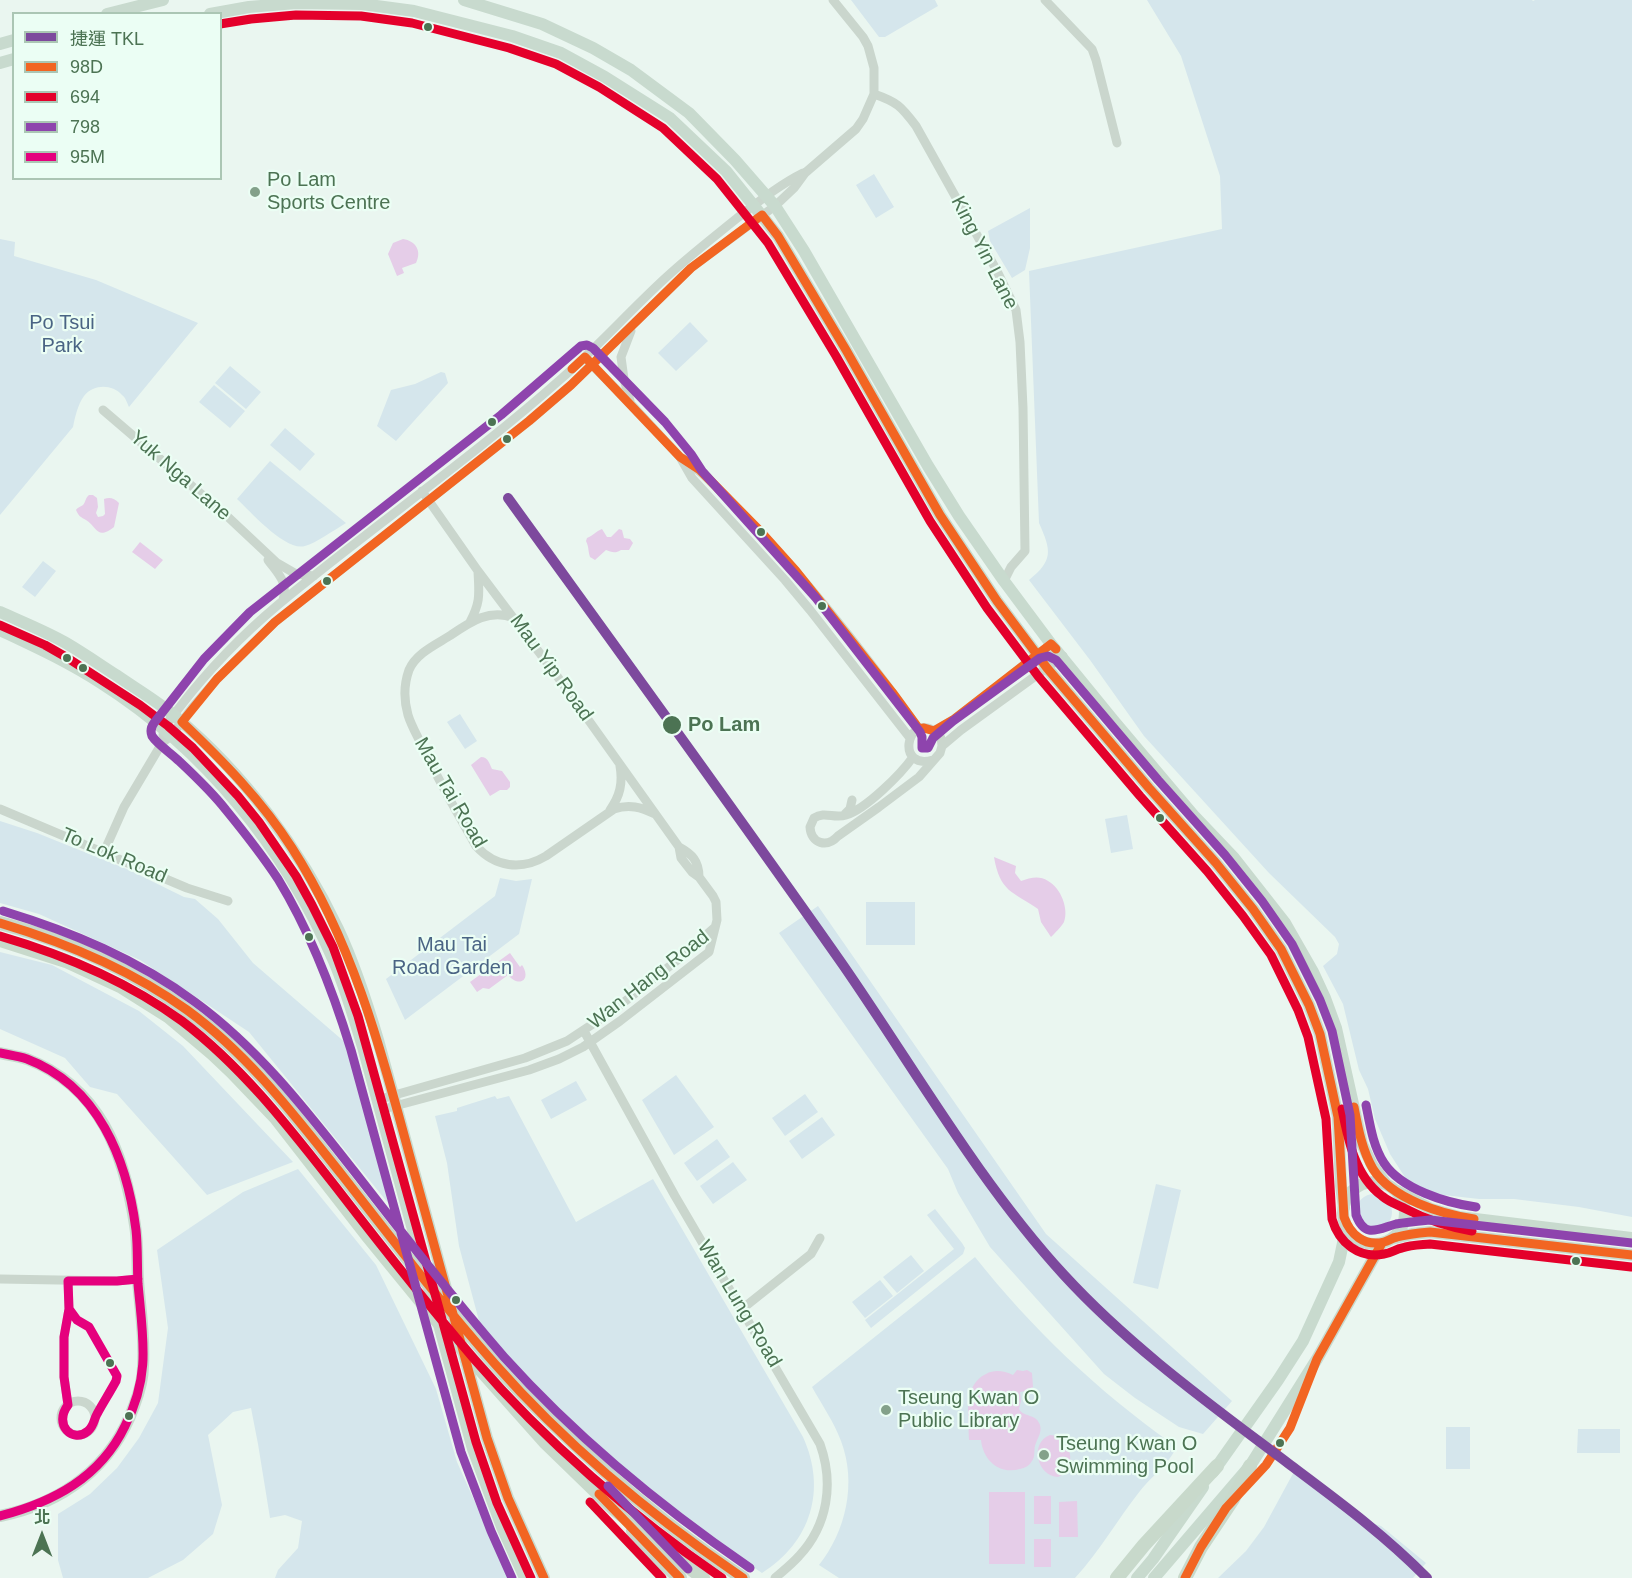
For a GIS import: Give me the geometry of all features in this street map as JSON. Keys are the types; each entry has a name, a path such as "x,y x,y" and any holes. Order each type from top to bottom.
{"highway":[{"path":"0,923 98,957 147,983 199,1019 229,1045 292,1112 445,1305 524,1395 581,1450 645,1506 742,1578"},
{"path":"0,940 66,961 112,982 153,1006 190,1034 232,1072 276,1118 434,1317 512,1406 680,1578"},
{"path":"1117,1578 1144,1545 1217,1466"},
{"path":"1185,1578 1192,1563 1233,1499 1250,1466"},
{"path":"614,1509 704,1578"}],"main road":[{"path":"115,12 163,0"},
{"path":"464,0 542,24 593,48 631,70 689,113 771,201 804,251 927,466 1004,581 1051,644 1158,775 1234,858 1285,924 1313,972 1325,998 1336,1028 1362,1143 1372,1165 1403,1201 1405,1218 1398,1232 1386,1241 1317,1359 1250,1466 1154,1578"},
{"path":"215,12 231,5 296,3 362,4 430,14 512,36 561,53 605,77 670,118 726,171 778,236 940,515 997,601 1047,668 1258,914 1281,949 1320,1034 1338,1117 1345,1222 1339,1262 1303,1341 1153,1559 1137,1578"},
{"path":"0,612 68,644 178,718 217,755 250,792 282,833 314,882 339,931 360,982 487,1438 508,1498 544,1578"},
{"path":"0,630 93,678 132,704 165,736 198,760 238,803 297,886 325,941 356,1023 473,1449 502,1527 525,1578"},
{"path":"0,1053 25,1058 53,1071 80,1093 103,1121 117,1151 126,1180 135,1227 144,1337 140,1388 116,1444 100,1463 63,1493 41,1504 0,1516"},
{"path":"1344,1208 1348,1196 1361,1185 1377,1182 1431,1209 1459,1217 1632,1238"},
{"path":"1345,1222 1349,1231 1364,1242 1373,1243 1430,1232 1632,1255"}],"street":[{"path":"104,852 124,807 165,736 213,666 258,621 530,407 677,267 771,201 794,188 805,173 856,129 874,94 874,68 868,46 854,24 833,0"},
{"path":"1045,0 1092,49 1117,143"},
{"name":"King Yin Lane","path":"874,94 894,101 905,110 917,127 997,271 1016,310 1023,408 1025,551 1011,567 1004,581"},
{"path":"178,718 275,622 529,422 592,365 691,268 758,210"},
{"path":"631,404 621,357 633,326"},
{"path":"585,357 680,457 692,478 810,610 909,738 909,750 913,757 920,761 933,760"},
{"name":"Yuk Nga Lane","path":"103,410 228,517 277,563 290,572 314,576"},
{"path":"680,457 700,470 796,571 919,729"},
{"name":"Mau Yip Road","path":"422,491 679,847 689,852 695,860 699,866 699,877 716,902 715,927"},
{"name":"Yuk Nga Lane","path":"256,544 285,584 283,601"},
{"path":"470,622 478,606 478,571"},
{"name":"Mau Tai Road","path":"514,618 494,614 470,622 416,659 410,669 405,687 408,716 431,765 476,846 494,861 509,865 524,865 539,861 620,807 635,806 657,815"},
{"path":"934,730 953,720 1051,644"},
{"path":"942,746 1063,656"},
{"path":"909,738 919,729 934,730 940,737 942,746 940,753 918,777 834,840 825,844 813,838 810,827 814,818 825,814 847,815 855,811 893,781 913,757"},
{"path":"608,813 620,791 619,761"},
{"path":"840,816 850,809 852,800"},
{"name":"To Lok Road","path":"0,809 187,888 228,901"},
{"name":"Wan Hang Road","path":"395,1101 525,1058 554,1047 584,1031 680,958 715,927"},
{"name":"Wan Hang Road","path":"378,1105 530,1070 559,1059 620,1022 709,952 715,927"},
{"name":"Wan Lung Road","path":"584,1031 666,1179 816,1435 824,1456 828,1490 819,1525 803,1552 775,1578"},
{"path":"741,1309 811,1254 820,1238"},
{"path":"0,1279 117,1281 138,1279"},
{"path":"68,1281 69,1309 64,1337 64,1377 68,1405"}],"green space":[{"path":"851,0 935,0 938,6 885,37 879,37"},
{"path":"1147,0 1632,0 1632,1217 1579,1207 1514,1199 1479,1199 1426,1193 1408,1182 1390,1154 1375,1119 1368,1089 1359,1070 1343,1004 1323,966 1337,954 1339,944 1335,937 1269,873 1144,736 1029,580 1043,566 1048,548 1039,523 1029,271 1222,229 1220,176 1181,56"},
{"path":"874,174 894,207 876,218 856,185"},
{"path":"1030,208 1030,248 1025,270 1012,278 990,241 988,231"},
{"name":"Po Tsui Park","path":"0,239 15,242 14,256 96,280 198,323 129,407 118,391 108,387 88,392 78,407 73,427 0,515"},
{"path":"690,322 708,341 676,371 658,353"},
{"path":"230,366 261,392 246,409 215,383"},
{"path":"441,372 445,373 448,383 396,441 377,426 391,390 415,384"},
{"path":"214,385 245,411 230,428 199,402"},
{"path":"285,428 315,454 300,471 270,445"},
{"path":"270,461 346,523 305,546 288,543 269,530 237,499"},
{"path":"43,561 56,571 35,597 22,587"},
{"path":"460,714 477,741 465,749 447,722"},
{"path":"1127,815 1133,849 1111,853 1105,819"},
{"path":"0,821 37,833 129,870 184,897 195,899 218,919 253,963 347,1044 367,1111 388,1203 249,1032 140,960 39,914 0,903"},
{"name":"Mau Tai Road Garden","path":"500,878 516,881 532,879 519,934 405,1020 386,979 495,896"},
{"path":"866,902 915,902 915,945 866,945"},
{"path":"818,906 1046,1234 1232,1401 1203,1434 1179,1427 1104,1374 990,1247 958,1193 948,1169 779,933"},
{"path":"0,952 52,965 139,1011 183,1046 293,1162 207,1195 117,1094 90,1087 65,1058 0,1029"},
{"path":"676,1075 714,1127 674,1155 642,1100"},
{"path":"576,1081 587,1100 551,1119 541,1100"},
{"path":"805,1094 818,1112 785,1136 772,1118"},
{"path":"495,1096 497,1099 509,1096 576,1222 653,1179 803,1437 814,1476 810,1513 803,1530 792,1546 762,1573 678,1515 620,1469 565,1419 482,1332 459,1246 447,1163 435,1116 457,1111 457,1108"},
{"path":"822,1117 835,1135 802,1159 789,1141"},
{"path":"717,1139 730,1157 697,1181 684,1163"},
{"path":"733,1162 747,1180 713,1204 700,1186"},
{"path":"298,1169 376,1265 436,1389 457,1462 509,1578 275,1578 278,1570 298,1548 302,1521 285,1515 270,1518 251,1408 233,1412 208,1435 222,1505 213,1534 183,1560 148,1578 63,1578 58,1560 58,1514 90,1494 117,1468 139,1438 158,1403 168,1328 157,1250 243,1192"},
{"path":"1156,1184 1181,1190 1158,1289 1133,1283"},
{"path":"1374,1194 1387,1199 1392,1212 1387,1225 1374,1230 1361,1225 1356,1212 1361,1199"},
{"path":"935,1209 962,1243 965,1248 963,1254 871,1328 865,1320 954,1249 927,1215"},
{"path":"911,1255 924,1271 897,1293 883,1277"},
{"path":"975,1257 1043,1334 1091,1380 1171,1443 1174,1452 1140,1491 1075,1578 839,1578 819,1565 836,1537 846,1506 848,1473 846,1457 838,1434 812,1387"},
{"path":"880,1280 893,1296 865,1318 852,1302"},
{"path":"1446,1427 1470,1427 1470,1469 1446,1469"},
{"path":"1578,1429 1620,1429 1620,1453 1577,1453"},
{"path":"1296,1468 1359,1517 1381,1526 1426,1563 1413,1578 1218,1578 1246,1551 1264,1527"}],"shaded area":[{"path":"403,239 417,247 418,259 416,263 402,268 404,273 397,276 388,254 393,243"},
{"path":"89,495 97,498 98,517 105,514 104,499 112,498 119,503 114,527 104,533 98,531 76,510 83,505"},
{"path":"602,529 607,537 611,537 619,529 622,530 624,538 630,539 633,543 629,550 611,552 606,550 595,560 590,557 587,538"},
{"path":"140,542 163,560 155,569 132,552"},
{"path":"481,757 487,759 492,769 502,771 510,782 507,790 500,790 490,796 471,765"},
{"path":"994,857 1016,866 1015,873 1021,881 1041,878 1053,884 1057,889 1065,905 1065,917 1063,924 1051,937 1041,922 1038,909 1014,894 1004,884"},
{"path":"510,953 525,970 526,975 523,981 516,981 508,975 489,989 483,988 477,992 470,982"},
{"path":"1017,1370 1027,1370 1032,1373 1033,1387 1020,1392 1019,1409 1038,1421 1040,1434 1030,1464 1020,1469 1005,1470 989,1460 981,1440 969,1440 968,1403 973,1386 978,1379 993,1371 1013,1375"},
{"path":"1050,1435 1063,1440 1070,1453 1069,1467 1058,1477 1045,1471 1038,1459 1039,1445"},
{"path":"989,1492 1025,1492 1025,1564 989,1564"},
{"path":"1034,1496 1051,1496 1051,1524 1034,1524"},
{"path":"1077,1501 1078,1537 1059,1537 1059,1502"},
{"path":"1034,1539 1051,1539 1051,1567 1034,1567"}],"metro line":[{"name":"TKL","path":"508,498 802,906 975,1163 1033,1239 1064,1275 1116,1327 1201,1397 1360,1518 1427,1578"}],"transit line":[{"name":"694","path":"222,24 296,15 361,16 412,23 509,48 556,64 599,87 663,128 717,179 768,243 836,356 930,521 987,608 1038,676 1207,871 1271,955 1298,1010 1308,1037 1326,1119 1332,1219 1335,1228 1345,1242 1358,1251 1375,1255 1409,1246 1430,1244 1631,1267"},
{"name":"98D","path":"544,1578 508,1498 487,1438 388,1077 363,998 332,921 292,848 268,814 241,782 182,722 217,679 275,622 529,421 571,385 691,268 762,215 778,236 846,350 940,515 997,601 1047,668 1216,863 1281,949 1309,1005 1320,1034 1338,1117 1344,1217 1354,1234 1370,1243 1430,1232 1632,1255"},
{"name":"798","path":"512,1578 491,1531 461,1452 351,1050 320,963 290,899 259,852 215,797 157,742 151,731 154,723 204,659 250,612 501,415 581,346 587,345 593,348 665,422 702,471 816,598 920,732 922,748 928,748 933,738 953,721 1040,658 1048,656 1056,660 1225,855 1262,901 1292,944 1320,1000 1332,1031 1350,1115 1356,1215 1364,1227 1368,1230 1378,1230 1396,1224 1430,1220 1632,1243"},
{"name":"98D","path":"572,369 585,357 680,457 700,470 761,532 796,571 919,729 934,731 953,720 1051,644 1056,649"},
{"name":"694","path":"0,625 66,657 168,726 193,748 238,796 296,876 333,947 358,1016 476,1442 497,1503 531,1578"},
{"name":"798","path":"3,911 54,928 127,960 195,1002 240,1039 299,1103 428,1265 504,1357 532,1387 590,1443 652,1496 750,1568"},
{"name":"98D","path":"0,923 74,949 143,982 187,1010 231,1046 289,1109 436,1294 523,1394 581,1452 612,1479 709,1555 743,1578"},
{"name":"694","path":"0,936 72,961 117,982 161,1007 205,1039 246,1079 285,1123 423,1297 502,1390 560,1448 623,1504 722,1578"},
{"name":"95M","path":"0,1053 27,1059 52,1071 73,1087 105,1128 116,1152 132,1203 136,1230 143,1340 139,1390 133,1408 115,1444 88,1474 73,1485 38,1503 0,1516"},
{"name":"798","path":"1366,1105 1377,1150 1392,1172 1401,1180 1425,1193 1476,1207"},
{"name":"98D","path":"1354,1107 1366,1154 1381,1180 1392,1189 1418,1203 1474,1219"},
{"name":"694","path":"1342,1109 1354,1157 1373,1188 1388,1200 1422,1217 1472,1231"},
{"name":"98D","path":"1185,1578 1201,1547 1226,1508 1266,1465 1290,1428 1317,1359 1382,1243"},
{"name":"95M","path":"69,1309 68,1281 138,1279"},
{"name":"95M","path":"69,1309 77,1320 89,1327 117,1376 92,1427 76,1435 67,1430 63,1419 68,1405 64,1377 64,1337 69,1309"},
{"name":"798","path":"608,1486 688,1569"},
{"name":"98D","path":"599,1494 680,1578"},
{"name":"694","path":"590,1502 662,1578"}],"place":[{"name":"Po Lam Sports Centre","path":"255,192"},
{"name":"Po Lam","path":"672,725"},
{"name":"Tseung Kwan O Public Library","path":"886,1410"},
{"name":"Tseung Kwan O Swimming Pool","path":"1044,1455"}]}
